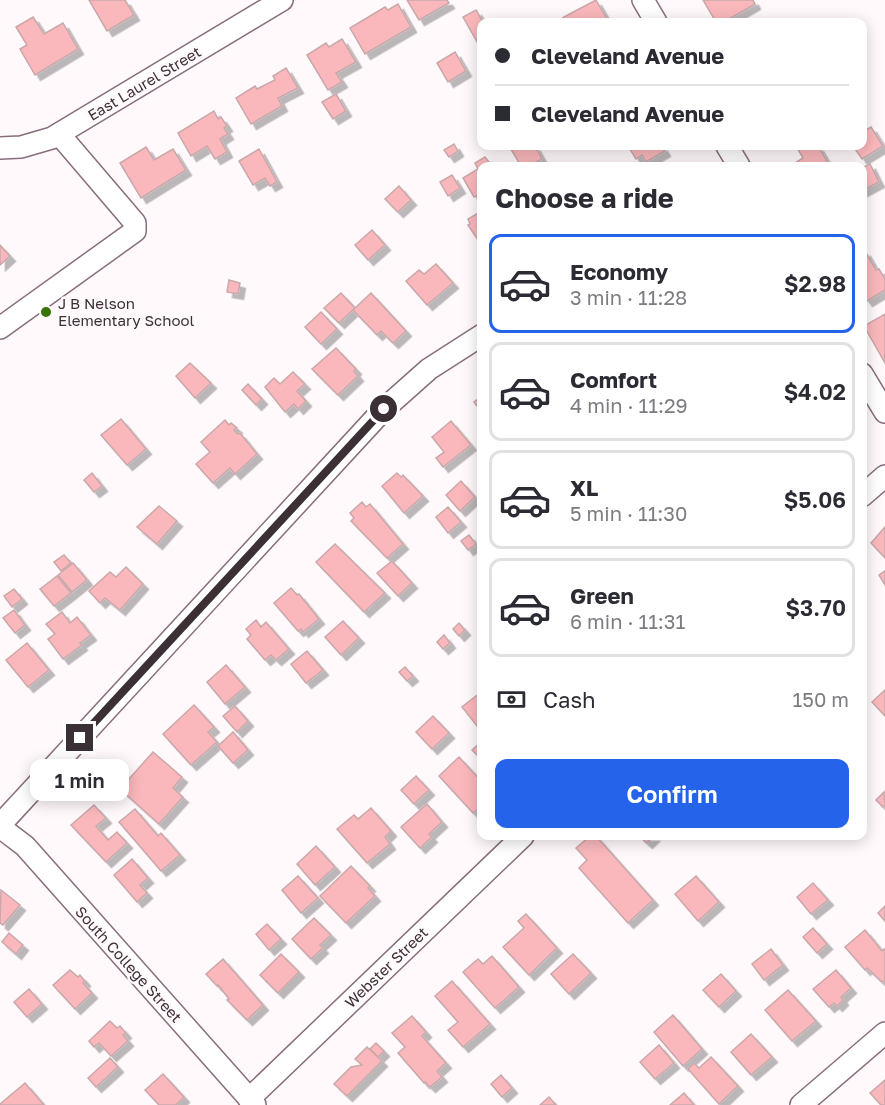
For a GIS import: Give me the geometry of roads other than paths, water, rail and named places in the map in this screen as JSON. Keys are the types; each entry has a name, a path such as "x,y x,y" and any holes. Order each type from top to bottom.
{"street":[{"name":"East Laurel Street","path":"0,148 21,147 52,138 282,0"},
{"path":"643,0 654,18"},
{"path":"0,328 135,231 135,223 59,134"},
{"path":"0,826 384,409 429,369 477,337"},
{"path":"867,382 885,412"},
{"path":"867,492 885,476"},
{"name":"South College Street","path":"0,826 25,846 252,1102"},
{"name":"Webster Street","path":"252,1102 519,840"},
{"path":"801,1105 885,1033"}],"place":[{"name":"J B Nelson Elementary School","path":"46,312"}]}
